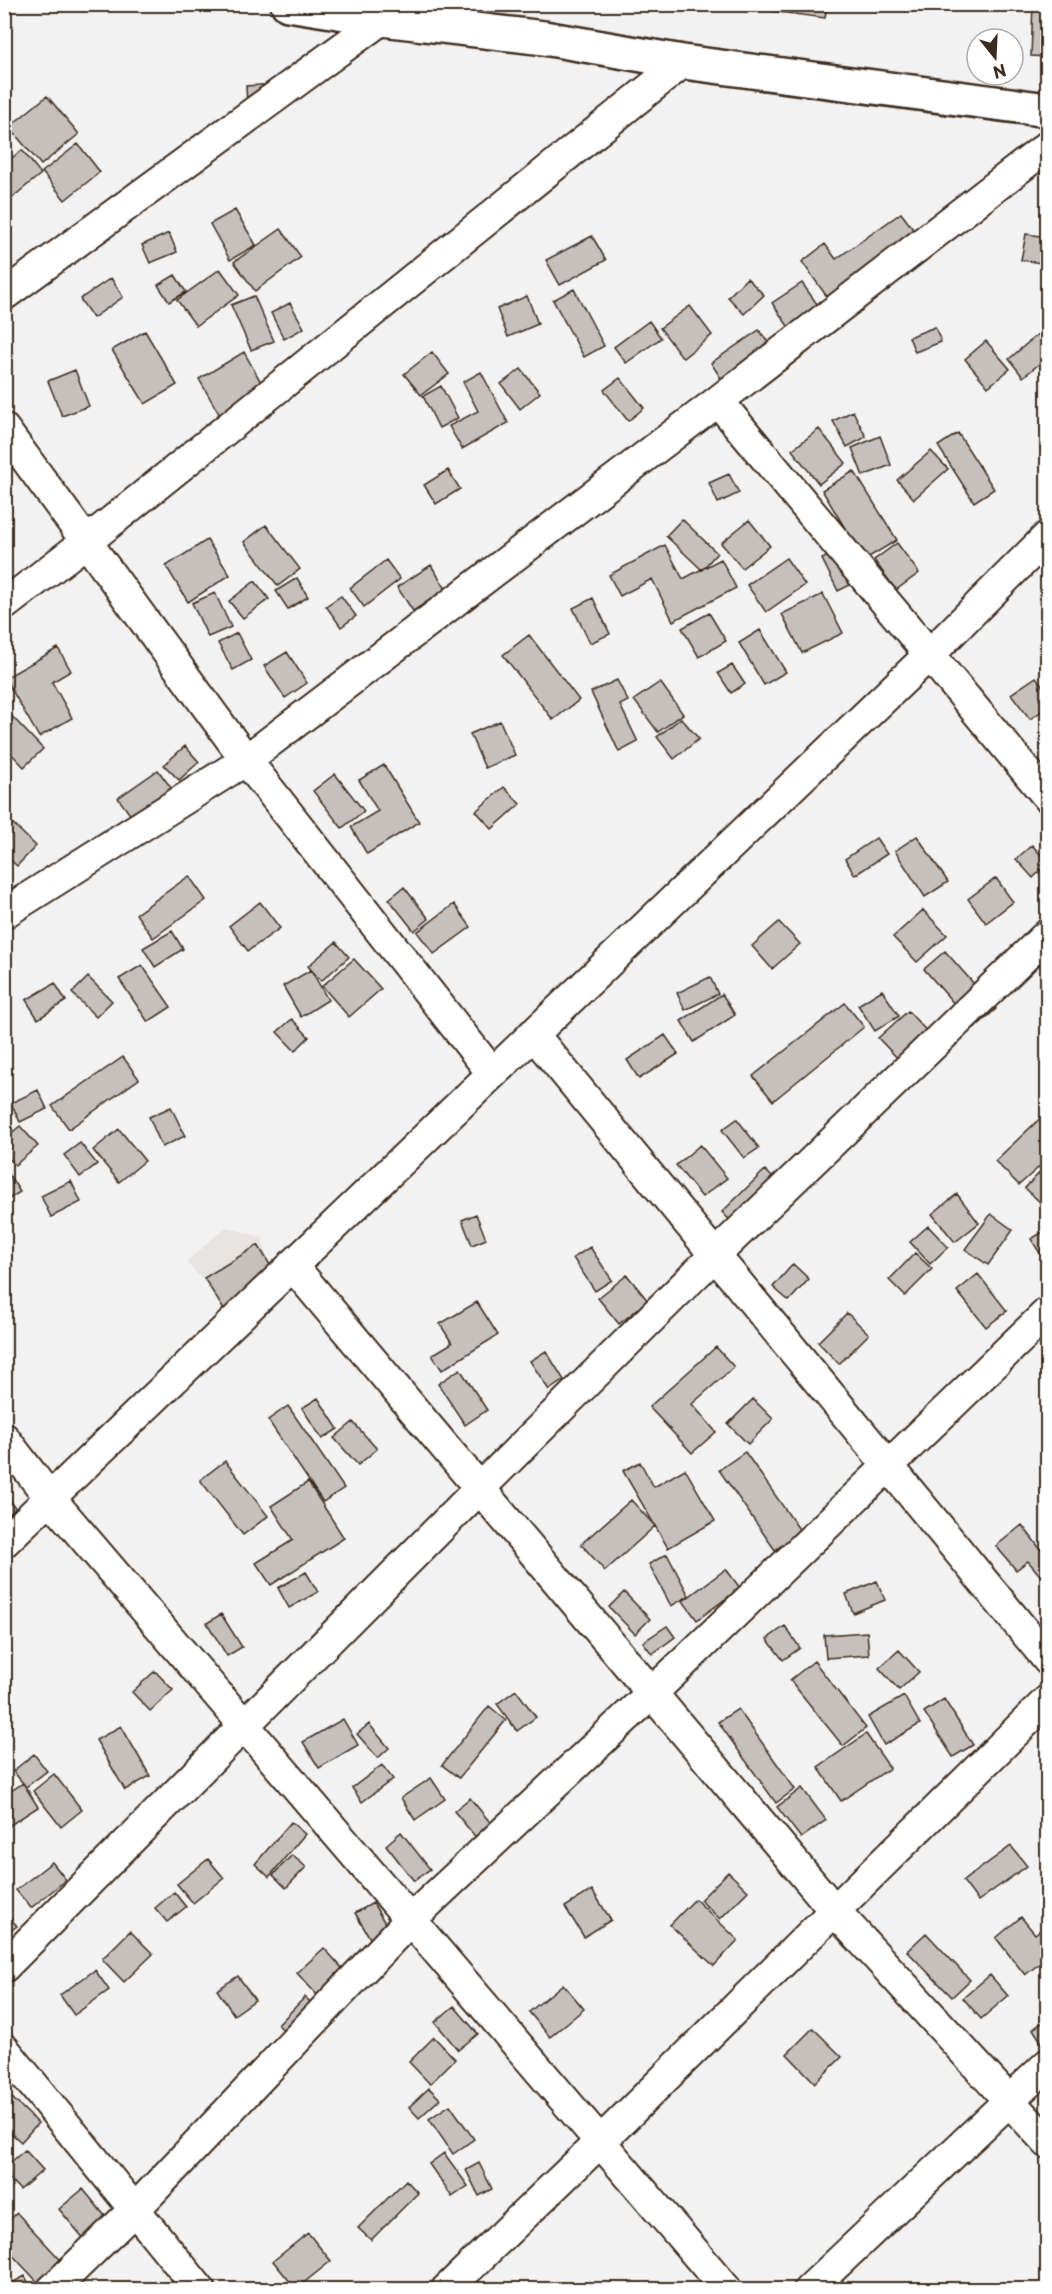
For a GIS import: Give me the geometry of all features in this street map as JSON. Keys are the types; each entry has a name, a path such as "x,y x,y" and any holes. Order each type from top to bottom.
{"main road":[{"path":"288,4 382,19 544,38 683,62 1047,110"}],"street":[{"path":"4,295 382,19"},
{"path":"4,605 86,542 683,62"},
{"path":"4,913 246,759 718,401 1047,146"},
{"path":"718,401 1047,797"},
{"path":"4,429 246,759 492,1073"},
{"path":"4,1542 930,654 1047,536"},
{"path":"4,1967 715,1255 1047,934"},
{"path":"533,1034 1047,1660"},
{"path":"292,1264 834,1910 1047,2143"},
{"path":"52,2289 135,2209 410,1920 652,1693 1047,1312"},
{"path":"4,1438 50,1497 727,2289"},
{"path":"446,2289 602,2140 1047,1700"},
{"path":"4,2049 200,2289"},
{"path":"809,2289 1047,2064"}],"shaded area":[{"path":"226,1227 262,1237 269,1268 230,1310 186,1262"}],"building":[{"path":"716,4 827,4 825,18"},
{"path":"1033,4 1048,4 1048,57 1031,56"},
{"path":"276,84 247,105 246,86"},
{"path":"47,96 79,134 41,165 9,127"},
{"path":"78,144 100,172 65,200 42,172"},
{"path":"22,150 41,174 8,201 4,197 4,164"},
{"path":"235,210 256,245 230,260 210,224"},
{"path":"901,213 922,241 833,305 802,262 825,244 836,259"},
{"path":"281,229 301,257 255,291 234,262"},
{"path":"169,233 177,252 150,263 142,245"},
{"path":"1026,234 1048,237 1047,264 1021,260"},
{"path":"592,236 606,260 560,285 546,260"},
{"path":"220,269 239,295 196,326 177,300"},
{"path":"175,275 186,292 169,302 158,285"},
{"path":"111,278 123,297 93,318 80,299"},
{"path":"747,278 764,295 744,314 728,297"},
{"path":"802,283 822,311 792,332 772,303"},
{"path":"574,289 604,346 584,357 553,300"},
{"path":"254,296 274,341 251,350 231,305"},
{"path":"527,296 538,324 508,337 497,309"},
{"path":"290,303 304,328 284,339 271,313"},
{"path":"690,306 712,335 683,358 660,328"},
{"path":"649,321 661,338 626,363 614,347"},
{"path":"935,327 941,342 915,352 909,337"},
{"path":"759,330 771,346 722,380 711,363"},
{"path":"145,331 177,385 145,404 112,350"},
{"path":"1038,334 1048,345 1048,357 1023,377 1009,359"},
{"path":"986,341 1010,369 988,387 965,359"},
{"path":"244,352 267,393 222,419 199,379"},
{"path":"432,352 449,374 421,395 404,374"},
{"path":"521,369 540,393 520,409 501,384"},
{"path":"75,370 89,406 62,416 48,381"},
{"path":"481,372 508,423 462,449 449,426 478,411 463,382"},
{"path":"620,378 644,408 628,421 604,390"},
{"path":"441,386 458,418 439,428 423,396"},
{"path":"853,411 866,437 847,447 833,421"},
{"path":"819,429 846,463 819,484 792,450"},
{"path":"958,433 994,489 974,502 938,446"},
{"path":"880,436 891,465 863,476 852,448"},
{"path":"931,451 948,469 914,499 897,480"},
{"path":"448,470 460,489 436,504 424,485"},
{"path":"854,471 897,540 864,560 822,490"},
{"path":"729,474 739,493 718,503 709,483"},
{"path":"682,519 717,553 702,570 666,536"},
{"path":"749,520 770,546 742,568 721,543"},
{"path":"266,525 300,569 278,586 244,542"},
{"path":"207,540 230,575 188,602 166,566"},
{"path":"897,543 919,573 896,590 874,560"},
{"path":"665,545 683,579 721,559 736,588 673,621 652,579 620,596 609,575"},
{"path":"851,545 866,577 838,591 822,559"},
{"path":"786,558 805,585 766,612 747,585"},
{"path":"386,560 400,579 364,607 350,588"},
{"path":"431,565 446,589 413,611 397,587"},
{"path":"297,578 308,597 288,609 276,591"},
{"path":"255,581 269,599 243,618 229,601"},
{"path":"215,593 231,627 208,637 192,603"},
{"path":"823,594 843,633 802,653 782,614"},
{"path":"341,596 356,616 341,627 326,606"},
{"path":"593,598 610,634 590,643 573,608"},
{"path":"709,613 726,641 699,657 682,628"},
{"path":"760,630 786,672 764,685 739,643"},
{"path":"237,633 251,660 233,670 218,643"},
{"path":"529,635 579,700 553,720 503,655"},
{"path":"58,648 71,671 52,682 72,718 39,737 5,678"},
{"path":"287,652 307,683 285,698 264,666"},
{"path":"732,665 745,684 731,693 718,673"},
{"path":"1036,677 1048,693 1048,707 1030,719 1011,694"},
{"path":"617,680 628,701 620,705 638,742 619,752 591,692"},
{"path":"660,682 683,714 658,732 634,700"},
{"path":"4,708 43,749 24,767 4,746"},
{"path":"681,718 699,739 674,759 657,737"},
{"path":"500,721 515,755 485,768 470,734"},
{"path":"185,746 199,762 179,780 164,765"},
{"path":"384,765 419,822 367,854 351,827 378,811 359,780"},
{"path":"158,770 174,792 134,820 118,798"},
{"path":"335,774 364,811 342,828 313,791"},
{"path":"504,787 520,804 492,829 476,811"},
{"path":"4,815 36,846 17,866 4,854"},
{"path":"917,836 948,882 925,897 895,851"},
{"path":"876,838 887,854 855,875 845,859"},
{"path":"1032,845 1048,863 1033,878 1016,859"},
{"path":"189,876 206,900 153,938 136,914"},
{"path":"996,878 1013,902 986,923 968,899"},
{"path":"404,887 429,919 414,931 389,899"},
{"path":"260,902 280,928 248,951 229,926"},
{"path":"454,904 471,927 434,954 417,932"},
{"path":"923,910 947,935 917,962 893,937"},
{"path":"779,922 800,944 772,969 752,946"},
{"path":"172,931 183,949 155,967 143,948"},
{"path":"336,942 349,957 321,981 308,966"},
{"path":"945,951 996,1009 975,1028 924,969"},
{"path":"354,959 381,989 349,1017 322,986"},
{"path":"142,965 171,1007 148,1022 119,979"},
{"path":"311,970 328,1000 301,1017 283,986"},
{"path":"88,977 112,1001 96,1017 72,993"},
{"path":"710,977 718,994 685,1010 677,993"},
{"path":"55,983 66,1001 38,1019 26,1000"},
{"path":"882,990 899,1016 875,1031 858,1005"},
{"path":"722,994 735,1015 694,1042 681,1021"},
{"path":"845,1003 864,1027 773,1101 753,1076"},
{"path":"908,1011 932,1037 903,1064 878,1038"},
{"path":"292,1019 309,1037 295,1051 277,1032"},
{"path":"665,1035 678,1054 639,1079 627,1060"},
{"path":"123,1057 139,1079 69,1129 52,1106"},
{"path":"38,1090 47,1109 20,1122 11,1103"},
{"path":"171,1107 185,1136 162,1147 149,1117"},
{"path":"1048,1111 1048,1159 1019,1185 995,1161"},
{"path":"737,1119 759,1148 744,1158 722,1130"},
{"path":"20,1126 38,1146 15,1165 4,1152 4,1139"},
{"path":"119,1129 145,1161 119,1182 93,1150"},
{"path":"80,1143 97,1164 80,1177 64,1155"},
{"path":"700,1145 727,1178 702,1197 676,1165"},
{"path":"1048,1164 1048,1197 1041,1203 1025,1188"},
{"path":"6,1170 20,1192 4,1202 4,1171"},
{"path":"765,1170 781,1186 738,1229 722,1212"},
{"path":"71,1181 81,1202 51,1217 41,1196"},
{"path":"957,1194 979,1223 955,1242 932,1214"},
{"path":"476,1214 486,1239 472,1245 462,1220"},
{"path":"991,1214 1013,1230 988,1265 965,1249"},
{"path":"928,1226 948,1247 930,1264 910,1242"},
{"path":"1048,1229 1048,1255 1043,1258 1031,1239"},
{"path":"258,1245 287,1293 234,1326 204,1278"},
{"path":"590,1247 612,1280 595,1291 573,1258"},
{"path":"915,1253 932,1269 905,1296 889,1280"},
{"path":"793,1264 809,1279 789,1301 773,1287"},
{"path":"978,1274 1007,1311 986,1327 957,1291"},
{"path":"627,1275 648,1301 619,1324 598,1298"},
{"path":"477,1302 498,1335 442,1370 432,1355 452,1343 440,1324"},
{"path":"847,1313 869,1334 839,1364 818,1342"},
{"path":"716,1347 734,1367 692,1404 716,1432 692,1453 649,1407"},
{"path":"546,1351 564,1380 549,1390 530,1361"},
{"path":"460,1369 487,1410 465,1425 438,1384"},
{"path":"318,1398 338,1429 322,1439 302,1408"},
{"path":"753,1399 773,1419 748,1444 728,1424"},
{"path":"288,1406 344,1488 323,1502 268,1420"},
{"path":"353,1422 377,1449 358,1465 334,1438"},
{"path":"745,1452 801,1532 775,1550 719,1470"},
{"path":"225,1461 268,1516 243,1535 200,1480"},
{"path":"640,1462 654,1487 685,1469 715,1521 668,1548 623,1471"},
{"path":"308,1482 344,1538 271,1585 256,1563 293,1540 271,1506"},
{"path":"4,1491 16,1509 4,1517"},
{"path":"631,1500 655,1526 605,1571 581,1544"},
{"path":"1022,1525 1041,1550 1048,1544 1048,1575 1043,1579 1028,1561 1016,1570 996,1546"},
{"path":"667,1554 689,1596 671,1606 649,1564"},
{"path":"726,1569 740,1588 697,1620 683,1601"},
{"path":"306,1572 318,1592 289,1608 278,1588"},
{"path":"877,1581 885,1600 853,1613 846,1594"},
{"path":"624,1592 650,1619 635,1634 609,1607"},
{"path":"221,1614 242,1647 227,1656 207,1623"},
{"path":"667,1626 675,1637 652,1654 643,1642"},
{"path":"785,1626 800,1648 783,1660 767,1639"},
{"path":"867,1632 869,1655 826,1658 824,1635"},
{"path":"899,1650 919,1672 899,1690 879,1668"},
{"path":"814,1661 866,1728 843,1746 790,1680"},
{"path":"155,1671 173,1690 150,1711 132,1692"},
{"path":"516,1690 536,1717 517,1731 497,1704"},
{"path":"904,1696 920,1724 884,1745 868,1717"},
{"path":"944,1699 973,1745 953,1757 924,1712"},
{"path":"489,1706 506,1720 459,1778 442,1765"},
{"path":"738,1709 795,1789 776,1803 718,1722"},
{"path":"343,1719 358,1745 319,1768 303,1742"},
{"path":"369,1724 389,1748 378,1758 357,1734"},
{"path":"121,1726 150,1776 125,1790 96,1740"},
{"path":"866,1734 890,1768 841,1801 818,1767"},
{"path":"34,1754 47,1771 26,1787 13,1771"},
{"path":"382,1765 393,1779 362,1802 352,1788"},
{"path":"54,1774 82,1810 61,1827 33,1791"},
{"path":"431,1778 445,1799 415,1820 401,1798"},
{"path":"23,1783 38,1807 7,1827 4,1824 4,1796"},
{"path":"802,1788 826,1820 801,1838 777,1807"},
{"path":"470,1798 494,1827 478,1840 454,1811"},
{"path":"291,1822 305,1834 269,1877 255,1864"},
{"path":"401,1832 430,1869 414,1881 386,1845"},
{"path":"1011,1846 1027,1866 978,1901 963,1881"},
{"path":"292,1855 306,1867 286,1888 273,1875"},
{"path":"208,1859 224,1878 193,1903 177,1884"},
{"path":"52,1862 66,1880 31,1908 16,1890"},
{"path":"728,1872 748,1891 720,1919 700,1900"},
{"path":"592,1890 611,1920 584,1937 565,1907"},
{"path":"174,1892 186,1907 167,1922 155,1908"},
{"path":"695,1899 738,1940 714,1966 670,1925"},
{"path":"373,1903 395,1940 377,1950 355,1913"},
{"path":"4,1911 17,1926 4,1936"},
{"path":"1021,1917 1035,1934 1048,1924 1048,1957 1025,1975 996,1938"},
{"path":"130,1931 153,1954 124,1982 102,1959"},
{"path":"926,1933 970,1980 952,1997 907,1951"},
{"path":"324,1948 354,1981 327,2006 297,1973"},
{"path":"95,1970 109,1990 74,2015 60,1995"},
{"path":"990,1975 1008,1996 981,2019 963,1998"},
{"path":"238,1976 255,2000 234,2015 217,1990"},
{"path":"563,1984 584,2009 550,2037 529,2012"},
{"path":"305,1997 320,2011 294,2039 278,2025"},
{"path":"454,2006 478,2034 458,2050 435,2022"},
{"path":"1048,2019 1048,2044 1044,2046 1033,2029"},
{"path":"813,2028 842,2057 815,2083 787,2054"},
{"path":"434,2037 455,2059 430,2084 409,2062"},
{"path":"429,2088 440,2099 419,2118 409,2107"},
{"path":"6,2092 38,2123 21,2142 4,2127"},
{"path":"450,2105 474,2139 453,2154 429,2119"},
{"path":"25,2150 43,2170 20,2190 4,2173 4,2168"},
{"path":"444,2153 468,2186 452,2197 429,2164"},
{"path":"479,2163 492,2189 479,2196 466,2170"},
{"path":"406,2180 418,2193 371,2240 358,2228"},
{"path":"83,2189 114,2227 90,2246 59,2209"},
{"path":"17,2213 69,2269 45,2290 4,2246 4,2225"},
{"path":"308,2233 331,2261 296,2289 273,2261"},
{"path":"25,2276 32,2290 4,2290 4,2287"}]}
